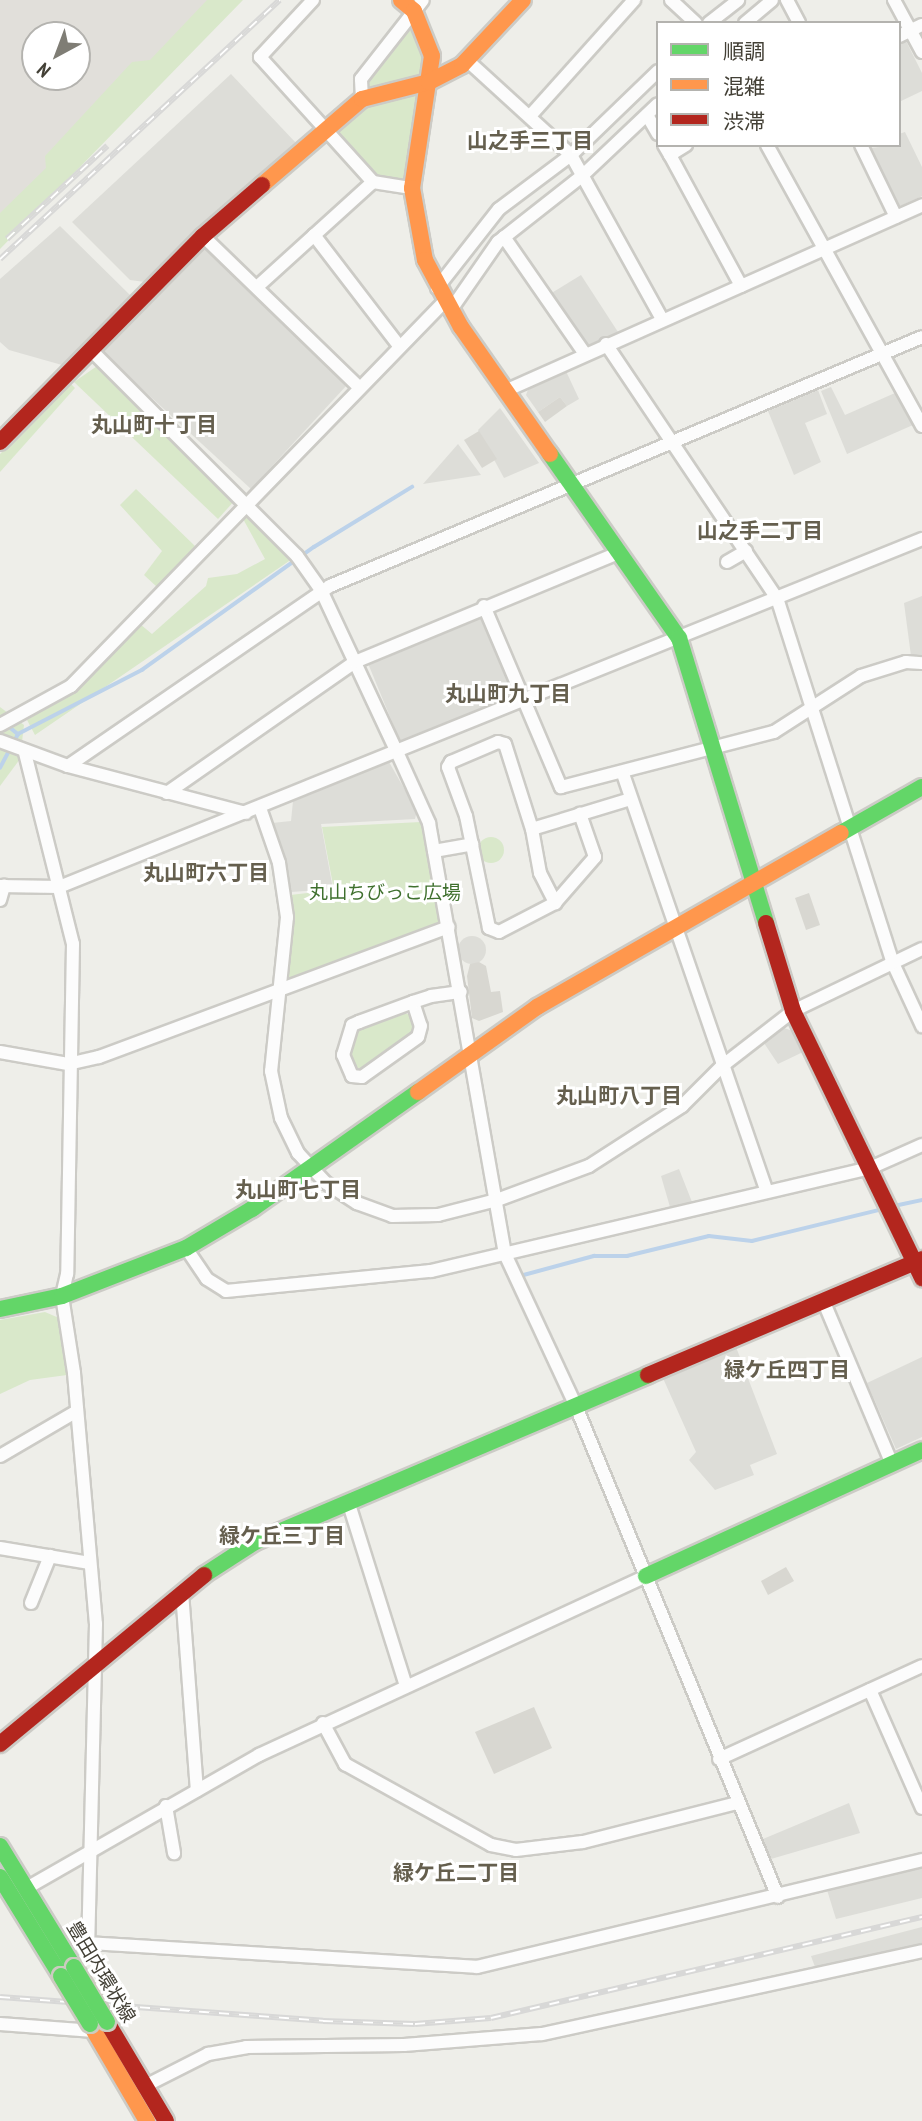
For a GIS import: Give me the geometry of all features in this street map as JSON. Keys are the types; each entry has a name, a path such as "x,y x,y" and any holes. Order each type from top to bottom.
{"street":[{"path":"313,0 269,42 260,57 327,127 373,182 412,188"},
{"path":"401,0 419,6"},
{"path":"0,442 204,236 327,127 362,99 429,82 468,61 523,0"},
{"path":"530,116 634,0"},
{"path":"671,0 694,21"},
{"path":"712,21 738,0"},
{"path":"747,21 772,0"},
{"path":"787,0 798,21"},
{"path":"894,0 922,52"},
{"path":"362,99 361,79 419,6"},
{"path":"419,6 432,56 412,188 417,233 444,300 679,639 715,749 793,1011 918,1260 922,1278"},
{"path":"468,61 571,155 662,319"},
{"path":"444,300 499,209 571,155 656,73"},
{"path":"4,722 71,686 247,499 400,347 504,237 583,175 656,106"},
{"path":"647,115 656,131"},
{"path":"768,147 922,426"},
{"path":"862,147 896,216"},
{"path":"667,150 741,286"},
{"path":"257,287 373,182"},
{"path":"505,391 662,319 825,251 922,205"},
{"path":"314,235 400,347"},
{"path":"204,236 359,387"},
{"path":"504,237 585,354"},
{"path":"68,766 321,590 675,444 922,337"},
{"path":"607,344 777,598 892,961 922,1026"},
{"path":"91,350 247,499 321,590 429,823 472,1052 505,1254 575,1404 737,1803 778,1897"},
{"path":"0,900 2,886 60,887 922,539"},
{"path":"727,562 746,551"},
{"path":"167,793 355,662 484,606 620,552"},
{"path":"484,606 561,787 623,774 774,732 861,676 922,663"},
{"path":"4,742 23,752 68,766 246,813"},
{"path":"555,903 540,873 532,829 505,744 498,742 448,767 472,844 489,928 499,932 555,903 595,857 580,814"},
{"path":"23,752 73,944 68,1064 67,1273 62,1296 77,1411 90,1563 95,1665 88,1943 477,1968 922,1860"},
{"path":"623,774 766,1189"},
{"path":"0,1309 62,1296 186,1248 310,1168 537,1007 922,787"},
{"path":"532,829 631,799"},
{"path":"260,808 286,898 273,1088 291,1140 310,1168 356,1203 392,1216 438,1214 497,1200 589,1166 681,1106 722,1066 793,1011 892,961 922,949"},
{"path":"434,851 472,844"},
{"path":"0,1052 68,1064 280,991 449,927"},
{"path":"413,1002 421,1026 418,1037 362,1077 352,1076 343,1055 347,1031 413,1002 461,992"},
{"path":"186,1248 216,1286 247,1293 431,1271 766,1189 870,1168 922,1144"},
{"path":"0,1744 182,1592 246,1547 575,1404 918,1260"},
{"path":"823,1300 892,1464"},
{"path":"0,1456 77,1411"},
{"path":"12,1896 166,1806 323,1723 405,1683 922,1450"},
{"path":"348,1501 405,1683"},
{"path":"0,1548 90,1563"},
{"path":"31,1603 50,1556"},
{"path":"182,1592 197,1790"},
{"path":"719,1759 922,1666"},
{"path":"870,1690 922,1808"},
{"path":"323,1723 345,1764 491,1845 516,1850 583,1842 737,1803"},
{"path":"166,1806 174,1853"},
{"name":"豊田内環状線","path":"0,1846 12,1896"},
{"name":"豊田内環状線","path":"0,1877 68,1971 148,2121"},
{"path":"145,2086 208,2054 246,2047 404,2046 542,2034 922,1951"},
{"path":"0,2024 97,2026"},
{"name":"豊田内環状線","path":"97,2026 145,2086 166,2121"}],"shaded area":[{"path":"0,0 232,0 0,222"},
{"path":"905,39 922,73 922,91 901,101 901,41"},
{"path":"231,74 296,143 145,282 130,280 72,222"},
{"path":"905,132 922,167 922,196 898,207 870,148 901,147 901,133"},
{"path":"60,226 131,296 62,365 9,350 0,342 0,279"},
{"path":"205,247 347,385 251,489 104,354 104,347"},
{"path":"581,275 618,332 593,344 585,344 550,294"},
{"path":"565,369 579,399 567,406 560,397 538,412 526,395 529,387"},
{"path":"831,387 845,415 895,393 913,425 847,454 821,391"},
{"path":"818,390 827,414 805,423 821,462 794,475 768,411"},
{"path":"500,408 539,463 504,478 478,430"},
{"path":"458,444 481,475 423,484"},
{"path":"922,596 922,656 911,656 904,603"},
{"path":"481,615 519,697 400,741 367,661"},
{"path":"389,762 417,811 415,819 321,824 333,889 291,892 272,823 291,821 293,801"},
{"path":"472,936 482,940 486,950 482,960 472,964 462,960 458,950 462,940"},
{"path":"781,1027 793,1031 803,1052 778,1064 764,1043"},
{"path":"679,1169 692,1202 670,1207 661,1176"},
{"path":"736,1347 777,1454 750,1465 754,1475 715,1490 689,1460 696,1452 662,1376"},
{"path":"922,1357 922,1437 896,1449 867,1383"},
{"path":"849,1803 860,1833 771,1859 763,1839"},
{"path":"922,1867 922,1898 836,1919 827,1890"},
{"path":"922,1927 922,1943 815,1967 811,1956"}],"green space":[{"path":"207,0 243,0 0,249 0,213 46,168 45,156 132,62 150,60"},
{"path":"413,20 426,55 409,181 402,182 376,176 333,127"},
{"path":"100,364 236,499 218,519 74,382"},
{"path":"71,384 75,388 0,472 0,454"},
{"path":"136,489 195,546 157,587 144,575 162,551 120,505"},
{"path":"250,510 292,559 35,735 27,720 67,694 140,624 152,634 206,586 208,578 237,574 265,559 242,517"},
{"path":"0,707 24,725 20,759 0,786"},
{"name":"丸山ちびっこ広場","path":"421,822 441,919 437,926 293,980 287,976 290,895 334,890 322,827"},
{"path":"491,837 500,841 504,850 500,859 491,863 482,859 478,850 482,841"},
{"path":"402,1012 413,1016 414,1032 363,1068 353,1068 350,1042 356,1030"},
{"path":"45,1312 59,1318 67,1375 30,1380 0,1394 0,1320"}],"building":[{"path":"560,397 567,406 545,422 538,412"},
{"path":"479,431 497,459 482,468 464,440"},
{"path":"809,893 820,925 806,930 795,898"},
{"path":"479,962 486,966 491,992 500,991 503,1012 479,1021 472,1018 467,976 470,964"},
{"path":"786,1567 794,1581 768,1595 761,1581"},
{"path":"534,1707 552,1748 494,1774 475,1732"}],"waterway":[{"path":"0,768 18,734 142,670 314,547 412,487"},
{"path":"6,724 18,734"},
{"path":"894,1206 922,1200"},
{"path":"520,1276 594,1256 627,1256 709,1236 752,1241 883,1209"}],"railway":[{"path":"0,259 280,0"},
{"path":"7,239 107,146"},
{"path":"0,1997 323,2021 415,2024 491,2018 922,1917"}],"traffic: fast":[{"path":"550,454 679,638 766,923"},
{"path":"841,833 922,787"},
{"path":"0,1309 62,1296 186,1248 252,1209 418,1092"},
{"path":"204,1575 255,1542 648,1375"},
{"path":"646,1576 922,1450"},
{"path":"0,1846 74,1967"},
{"path":"0,1877 61,1976"},
{"path":"74,1967 107,2022"},
{"path":"61,1976 90,2024"}],"traffic: slow":[{"path":"401,0 414,11 432,56 412,188 425,260 461,327 550,454"},
{"path":"262,185 362,99 429,82 462,65 523,0"},
{"path":"418,1092 537,1007 841,833"},
{"path":"90,2024 147,2121"}],"traffic: jam":[{"path":"0,442 203,236 262,185"},
{"path":"766,923 793,1011 922,1278"},
{"path":"648,1375 922,1259"},
{"path":"0,1744 204,1575"},
{"path":"107,2022 166,2121"}],"district":[{"name":"山之手三丁目","path":"530,141"},
{"name":"丸山町十丁目","path":"154,425"},
{"name":"山之手二丁目","path":"760,531"},
{"name":"丸山町九丁目","path":"508,694"},
{"name":"丸山町六丁目","path":"206,873"},
{"name":"丸山町八丁目","path":"619,1096"},
{"name":"丸山町七丁目","path":"298,1190"},
{"name":"緑ケ丘四丁目","path":"787,1370"},
{"name":"緑ケ丘三丁目","path":"282,1536"},
{"name":"緑ケ丘二丁目","path":"456,1873"}]}
